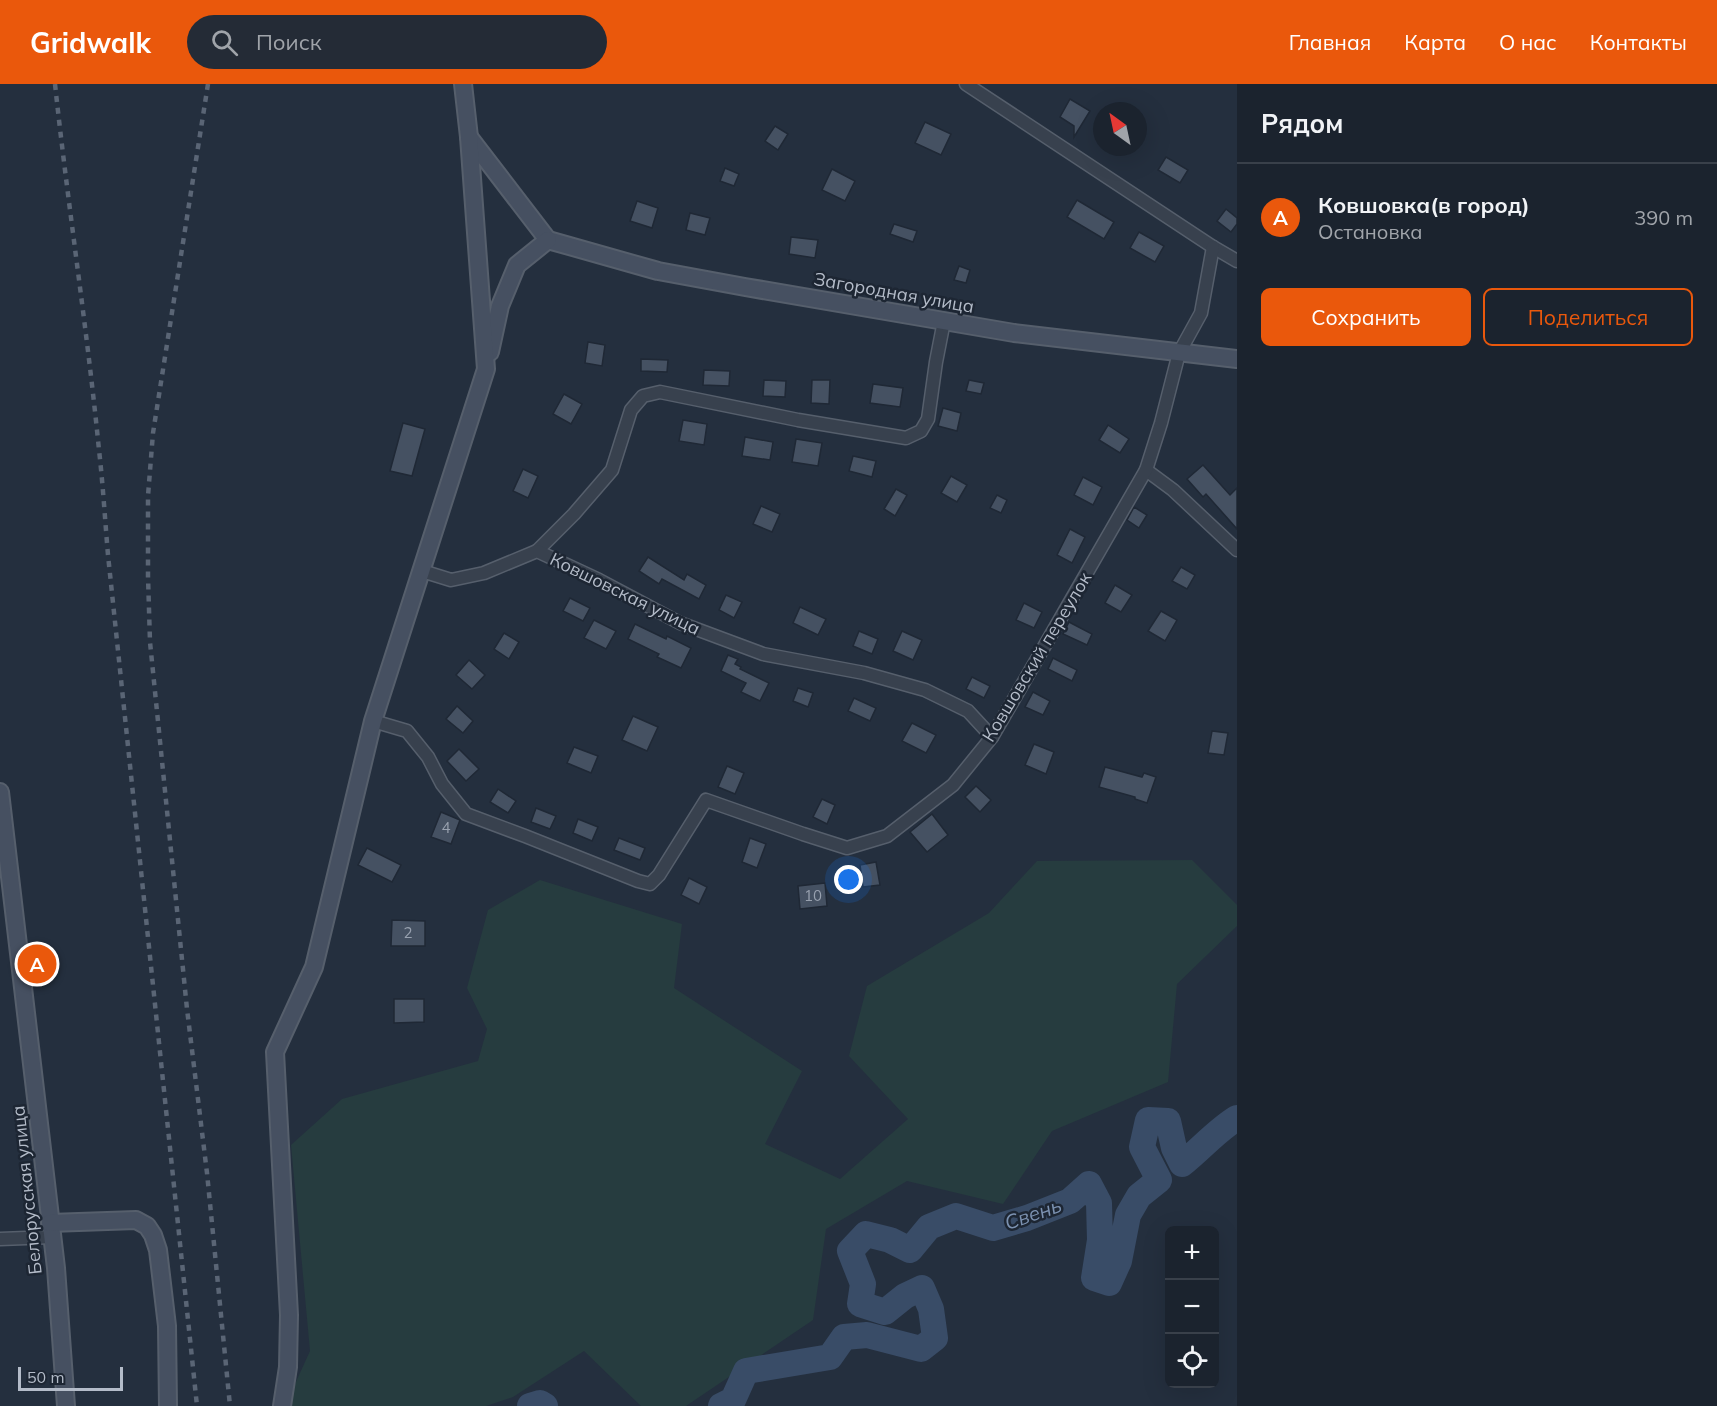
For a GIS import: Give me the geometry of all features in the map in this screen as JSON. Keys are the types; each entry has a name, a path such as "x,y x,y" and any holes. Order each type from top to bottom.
{"street":[{"path":"463,84 486,369"},
{"path":"966,84 1237,261"},
{"path":"282,1406 288,1367 289,1315 275,1053 314,967 373,721 486,369 500,306 518,265 548,240 469,136"},
{"name":"Загородная улица","path":"548,240 658,271 944,321 1014,333 1237,359"},
{"name":"Ковшовский переулок","path":"373,721 407,731 428,757 442,784 466,814 650,884 659,875 706,800 847,848 887,836 953,785 992,737 1146,470 1179,353 1202,313 1213,247"},
{"path":"537,551 574,514 612,470 631,410 643,396 660,392 798,420 906,438 921,431 928,419 944,321"},
{"path":"1146,470 1173,489 1237,550"},
{"name":"Ковшовская улица","path":"422,571 451,580 484,573 537,551 599,580 680,623 764,654 864,673 926,690 968,711 992,737"},
{"name":"Белорусская улица","path":"0,792 51,1230 66,1406"},
{"path":"0,1239 51,1230 136,1220 147,1226 158,1250 166,1326 168,1406"}],"green space":[{"path":"1192,860 1237,905 1237,926 1177,984 1168,1082 1052,1131 1003,1204 907,1181 826,1229 813,1320 686,1406 641,1406 584,1351 513,1397 486,1406 285,1406 310,1351 291,1145 342,1099 478,1061 487,1029 467,988 488,910 540,880 682,924 674,988 802,1071 765,1144 840,1179 908,1119 849,1056 867,986 989,913 1037,861"}],"building":[{"path":"1070,99 1090,111 1074,137 1074,126 1060,117"},
{"path":"925,122 951,134 941,155 915,143"},
{"path":"775,126 788,134 778,150 765,141"},
{"path":"1166,157 1188,170 1180,183 1158,170"},
{"path":"725,168 739,174 734,186 720,181"},
{"path":"832,169 855,181 845,201 822,190"},
{"path":"1077,200 1114,222 1104,239 1067,217"},
{"path":"637,201 658,208 652,228 630,221"},
{"path":"1226,209 1237,218 1237,224 1231,232 1217,221"},
{"path":"690,213 710,218 705,235 686,230"},
{"path":"894,224 917,231 913,242 890,234"},
{"path":"1139,232 1164,246 1155,262 1130,248"},
{"path":"791,237 818,240 815,258 789,254"},
{"path":"959,266 970,270 966,283 954,280"},
{"path":"588,342 605,345 602,366 585,363"},
{"path":"641,359 668,360 667,372 641,371"},
{"path":"704,370 730,371 729,386 703,385"},
{"path":"764,380 786,381 785,397 763,396"},
{"path":"812,380 830,380 829,404 811,403"},
{"path":"969,380 984,383 981,394 966,391"},
{"path":"873,384 903,388 900,407 870,403"},
{"path":"564,394 582,404 571,424 553,414"},
{"path":"943,408 961,413 957,431 938,426"},
{"path":"683,420 707,424 704,445 679,441"},
{"path":"403,423 425,429 412,476 390,471"},
{"path":"1108,425 1129,439 1120,453 1099,440"},
{"path":"745,437 773,442 770,460 742,456"},
{"path":"796,439 822,443 818,466 792,462"},
{"path":"853,456 876,461 872,477 849,471"},
{"path":"1203,465 1230,495 1237,488 1237,529 1206,494 1203,497 1187,479"},
{"path":"523,469 538,476 528,498 513,491"},
{"path":"951,476 967,485 957,502 941,493"},
{"path":"1083,477 1102,487 1093,505 1074,495"},
{"path":"896,489 907,495 895,516 884,509"},
{"path":"997,495 1007,500 1001,513 990,508"},
{"path":"761,506 780,514 772,532 753,524"},
{"path":"1134,507 1147,515 1139,528 1127,520"},
{"path":"1070,529 1085,537 1072,563 1057,555"},
{"path":"648,557 684,580 687,574 706,585 699,599 662,579 659,584 639,571"},
{"path":"1181,567 1195,575 1187,589 1172,581"},
{"path":"1115,585 1132,595 1121,612 1105,603"},
{"path":"726,595 742,602 734,618 719,610"},
{"path":"570,598 590,608 583,621 563,611"},
{"path":"1024,603 1042,612 1034,628 1016,620"},
{"path":"800,607 826,619 818,635 793,623"},
{"path":"1161,611 1177,620 1165,641 1148,631"},
{"path":"594,620 616,631 606,649 584,638"},
{"path":"1069,622 1092,634 1087,645 1063,634"},
{"path":"635,624 691,648 681,668 657,657 659,654 628,639"},
{"path":"859,631 878,639 872,654 853,646"},
{"path":"902,631 922,640 913,660 893,651"},
{"path":"504,633 519,642 509,659 494,649"},
{"path":"728,655 738,659 735,664 741,667 740,669 769,683 760,701 741,692 746,683 721,671"},
{"path":"1053,658 1077,670 1072,681 1048,669"},
{"path":"469,660 485,675 472,689 456,675"},
{"path":"972,677 990,686 984,698 966,689"},
{"path":"798,688 813,693 808,707 793,701"},
{"path":"1033,692 1050,701 1043,715 1025,707"},
{"path":"854,698 876,708 870,721 848,711"},
{"path":"457,706 473,721 463,733 446,719"},
{"path":"633,716 658,727 647,751 622,740"},
{"path":"912,723 936,735 926,753 902,741"},
{"path":"1212,731 1228,733 1224,755 1208,753"},
{"path":"1034,744 1054,752 1046,774 1025,765"},
{"path":"574,747 598,756 591,773 567,763"},
{"path":"459,749 479,769 466,781 447,761"},
{"path":"727,766 744,773 735,794 718,787"},
{"path":"1105,767 1142,777 1144,773 1156,777 1147,803 1135,797 1099,787"},
{"path":"976,786 991,800 980,812 965,797"},
{"path":"498,789 516,801 508,813 490,802"},
{"path":"822,799 835,805 827,824 813,817"},
{"path":"536,808 556,816 550,829 531,822"},
{"path":"441,812 460,820 451,844 431,837"},
{"path":"932,814 948,835 927,852 910,832"},
{"path":"578,819 598,827 592,841 573,833"},
{"path":"619,838 645,848 640,860 614,850"},
{"path":"750,838 766,844 757,868 742,862"},
{"path":"367,848 401,865 392,882 358,865"},
{"path":"876,862 880,885 863,887 860,865"},
{"path":"689,878 707,887 699,904 681,895"},
{"path":"825,883 827,906 800,909 798,886"},
{"path":"392,920 425,921 425,946 391,946"},
{"path":"394,999 424,999 424,1022 394,1023"}],"waterway":[{"name":"Свень","path":"721,1406 733,1400 746,1371 830,1357 844,1337 867,1335 921,1349 935,1338 931,1309 922,1288 905,1296 885,1312 860,1304 863,1284 850,1251 866,1234 890,1240 910,1250 929,1227 956,1216 993,1228 1027,1218 1070,1201 1089,1184 1099,1203 1100,1240 1094,1278 1109,1283 1119,1261 1128,1215 1139,1196 1159,1180 1142,1147 1148,1120 1168,1121 1174,1148 1182,1164 1237,1118"},
{"name":"Свень","path":"530,1406 540,1403 545,1406"}],"railway":[{"path":"55,84 102,476 108,555 197,1406"},
{"path":"208,84 153,433 148,496 148,576 150,642 230,1406"}],"place":[{"name":"Ковшовка(в город)","path":"37,964"}]}
